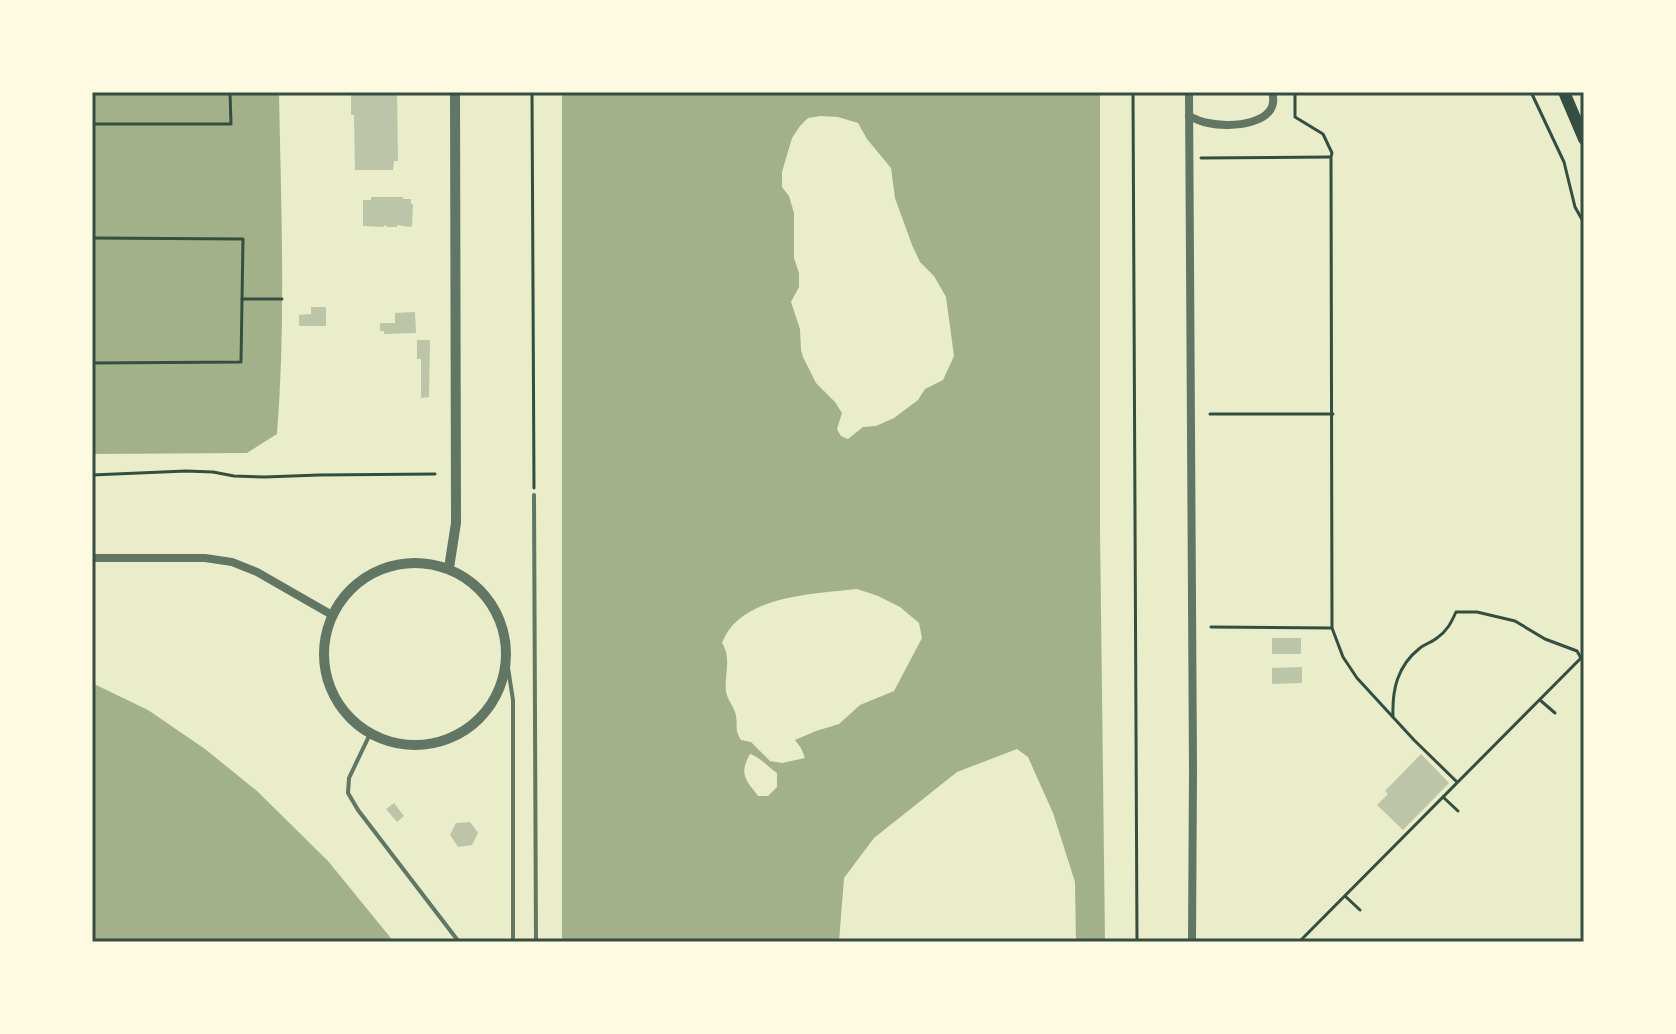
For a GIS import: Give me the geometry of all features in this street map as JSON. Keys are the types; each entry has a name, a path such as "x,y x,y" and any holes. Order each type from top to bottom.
{"main road":[{"path":"1564,92 1584,139"}],"street":[{"path":"449,568 456,523 455,92"},
{"path":"1189,92 1192,942"},
{"path":"1189,116 1209,124 1246,124 1265,117 1274,98 1272,92"},
{"path":"92,558 205,558 232,562 257,572 332,615"},
{"path":"404,562 427,562 449,568 473,582 491,603 503,628 506,655 502,682 490,706 472,726 448,739 422,745 395,743 370,734 349,717 333,695 325,669 324,642 332,615 344,595 361,579 381,568 404,562"}],"lane":[{"path":"534,495 536,942"},
{"path":"506,655 513,700 513,942"},
{"path":"370,734 349,778 348,793 459,942"}],"path":[{"path":"92,124 231,124 230,92"},
{"path":"532,92 534,495"},
{"path":"1135,92 1137,942"},
{"path":"1295,92 1295,117 1323,134 1332,153 1332,628 1350,667 1393,717 1457,782"},
{"path":"1531,92 1564,162 1575,207 1584,223"},
{"path":"1189,158 1331,157"},
{"path":"92,238 243,239 241,362 92,363"},
{"path":"242,299 282,299"},
{"path":"1210,414 1333,414"},
{"path":"92,475 186,471 265,477 435,474"},
{"path":"1299,942 1582,658 1577,651 1545,639 1515,621 1477,612 1456,612 1448,628 1420,647 1395,682 1393,717"},
{"path":"1211,627 1332,628"},
{"path":"1540,700 1555,713"},
{"path":"1443,797 1458,811"},
{"path":"1345,896 1360,910"}],"shaded area":[{"path":"92,92 279,92 282,306 277,434 247,453 92,454"},
{"path":"562,92 1100,92 1100,528 1105,942 1076,942 1075,882 1053,813 1028,757 1017,749 957,772 874,838 844,878 839,942 562,942","holes":["821,116 858,123 891,168 895,198 912,245 920,262 934,276 946,297 954,356 943,380 925,389 918,400 894,418 876,426 863,427 848,439 841,436 837,429 842,413 816,383 803,357 800,329 791,302 799,287 799,273 794,258 794,213 789,196 782,187 782,172 792,138 800,126 808,118","857,589 878,596 900,607 919,623 922,638 894,691 860,705 839,724 795,740 805,758 782,763 770,761 751,742 741,740 726,692 727,661 722,643 731,627 745,615 761,606 800,596","750,754 753,755 777,773 777,787 768,796 758,796 747,781 744,772"]},
{"path":"92,683 148,710 205,749 257,791 328,861 394,942 92,942"}],"building":[{"path":"351,92 397,92 398,161 394,161 393,170 355,170"},
{"path":"371,197 411,199 412,226 363,226 363,200 371,200"},
{"path":"311,307 326,307 326,326 299,326 299,315 311,314"},
{"path":"415,312 416,333 384,334 380,331 380,323 395,323 395,313"},
{"path":"417,340 430,340 429,397 421,398 421,359 417,359"},
{"path":"1272,638 1301,638 1301,654 1272,654"},
{"path":"1302,667 1302,683 1272,684 1272,668"},
{"path":"1421,754 1449,783 1403,830 1377,805 1388,794 1385,791"},
{"path":"394,803 404,816 397,822 386,809"},
{"path":"470,822 478,833 472,845 458,847 450,835 456,823"}]}
